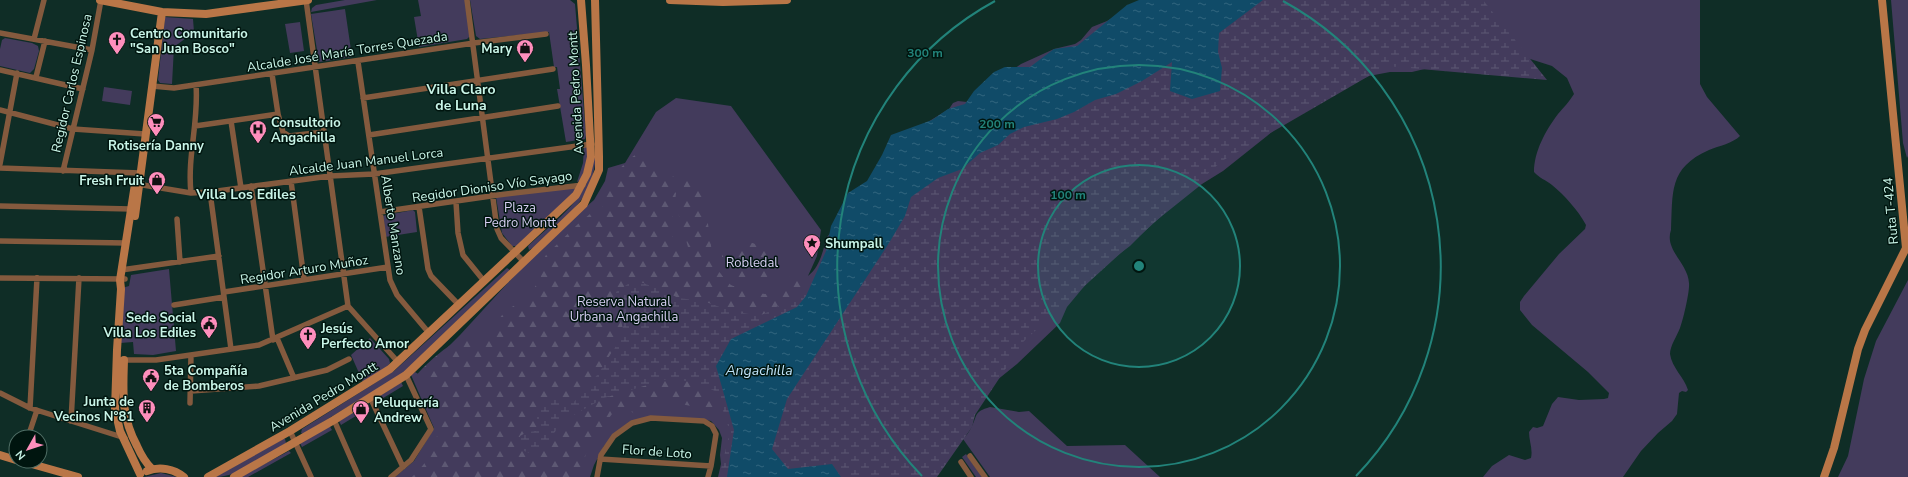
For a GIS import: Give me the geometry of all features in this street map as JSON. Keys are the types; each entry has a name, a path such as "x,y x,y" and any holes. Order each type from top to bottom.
{"main road":[{"path":"101,0 162,12 206,14 307,0"},
{"name":"Avenida Pedro Montt","path":"234,477 334,420 406,375 584,204 599,170 586,65 580,0"},
{"name":"Avenida Pedro Montt","path":"208,477 290,431 375,380 398,362 576,196 582,186 595,144 594,0"},
{"path":"670,0 787,0"},
{"name":"Ruta T-424","path":"1824,477 1834,448 1858,349 1865,330 1907,248 1882,0"},
{"path":"152,469 145,462 133,439 126,422 123,406 120,360 121,289 139,180 162,12"},
{"path":"124,270 131,209 139,180"},
{"path":"120,360 115,409 118,424 138,475 152,469 167,469 184,477"},
{"path":"48,469 78,477"}],"street":[{"path":"34,39 44,0"},
{"name":"Regidor Carlos Espinosa","path":"63,171 92,50 101,0"},
{"path":"307,0 348,306 398,362"},
{"path":"467,0 489,157 497,229 501,238 524,262"},
{"path":"0,33 92,50"},
{"name":"Alcalde José María Torres Quezada","path":"152,86 174,88 358,62 474,43 546,34"},
{"path":"36,77 45,42"},
{"name":"Alberto Manzano","path":"358,62 390,280 394,290 429,333"},
{"path":"363,98 478,82 553,69"},
{"path":"0,70 36,77 83,89"},
{"path":"0,164 11,113 17,74"},
{"path":"272,74 282,130 287,135 324,132"},
{"path":"191,192 189,176 197,103 196,85"},
{"path":"369,135 558,106"},
{"path":"0,110 73,128 145,134"},
{"path":"195,126 278,114"},
{"path":"231,121 241,188"},
{"name":"Alcalde Juan Manuel Lorca","path":"0,168 63,171 139,180 191,192 210,192 330,176 374,174 489,157 595,144"},
{"path":"291,181 304,279"},
{"path":"250,186 264,286 275,339 294,378"},
{"name":"Regidor Dioniso Vío Sayago","path":"380,212 493,196 582,186"},
{"path":"210,192 231,349"},
{"path":"456,202 458,233 463,255 484,281"},
{"path":"0,206 131,209"},
{"path":"419,207 428,269 432,276 458,305"},
{"path":"177,219 180,262"},
{"path":"0,241 126,243"},
{"path":"124,270 219,256"},
{"name":"Regidor Arturo Muñoz","path":"174,304 304,279 388,267"},
{"path":"0,278 122,279"},
{"path":"30,408 37,278"},
{"path":"71,421 79,278"},
{"path":"120,360 156,360 259,345 348,306"},
{"path":"190,403 191,355"},
{"path":"191,391 259,386 326,370 349,359"},
{"path":"391,477 411,460 430,429 406,375"},
{"path":"0,392 30,408 124,438 133,439"},
{"path":"370,398 402,468"},
{"path":"31,429 38,410"},
{"path":"597,477 600,459 604,448 614,436 632,423 651,418 704,421 715,429 716,434 708,477"},
{"path":"334,420 359,477"},
{"path":"290,431 311,477"},
{"path":"970,456 985,477"},
{"name":"Flor de Loto","path":"600,459 711,466"},
{"path":"961,462 971,477"}],"green space":[{"path":"345,0 377,0 311,12 312,8 316,5"},
{"path":"418,0 465,0 470,36 467,39 419,47 414,17 421,16"},
{"path":"470,0 570,0 575,4 586,135 585,139 566,142 557,89 560,89 557,67 554,67 549,32 480,39 476,36"},
{"name":"Reserva Natural Urbana Angachilla","path":"1143,0 1700,0 1700,84 1707,97 1740,136 1696,157 1679,173 1675,183 1670,237 1673,250 1688,276 1689,287 1683,319 1670,354 1673,364 1688,390 1686,392 1682,391 1679,393 1677,414 1672,421 1641,451 1623,477 1483,477 1492,466 1509,455 1525,460 1531,458 1532,451 1529,432 1533,427 1537,428 1543,426 1552,404 1558,397 1579,400 1604,399 1608,398 1609,393 1588,372 1532,325 1520,310 1520,302 1524,296 1559,254 1585,229 1586,225 1575,208 1566,198 1552,185 1534,172 1538,149 1545,134 1558,114 1574,94 1567,78 1552,66 1521,56 1433,67 1412,72 1390,72 1369,76 1298,109 1223,171 1202,184 1152,224 1130,246 1097,271 1067,307 1060,323 1017,364 981,393 936,477 718,477 721,464 720,455 722,438 719,430 711,421 693,418 644,420 623,430 604,446 594,465 590,477 395,477 414,461 434,428 411,375 415,372 420,375 460,335 527,262 565,225 594,200 605,181 608,168 625,163 656,112 676,98 731,106 821,230 817,256 808,276 818,263 827,237 923,125 949,109 953,103 958,101 967,102 1021,64 1054,49 1075,44 1081,40 1092,27 1107,21"},
{"name":"Reserva Natural Urbana Angachilla","path":"1241,0 1483,0 1547,80 1386,66 1222,161 1024,341 975,415 972,427 937,477 719,477 730,432 717,392 695,382 667,379 604,398 563,421 540,452 533,454 521,450 520,436 527,432 537,431 537,417 542,402 555,398 573,403 598,374 624,334 616,292 634,280 660,289 678,298 702,301 732,311 760,316 798,295 814,283 911,178"},
{"path":"1891,0 1908,0 1907,158 1903,143"},
{"path":"345,9 352,57 319,62 311,14"},
{"path":"165,17 193,19 194,32 174,47 172,84 160,83 158,80"},
{"path":"300,22 304,51 290,53 285,24"},
{"path":"5,38 32,43 38,46 39,51 34,69 30,73 0,66 0,49 2,40"},
{"path":"104,87 132,91 130,105 102,101"},
{"path":"584,147 587,147 589,152 583,179 577,182 583,163"},
{"path":"637,154 674,177 675,184 673,190 676,193 672,226 674,241 677,249 682,255 690,254 677,209 685,182 690,179 702,186 705,193 702,206 708,224 714,267 731,285 746,286 765,294 779,288 793,273 800,275 814,283 798,295 760,316 732,311 702,301 678,298 660,289 634,280 619,313 624,333 598,374 573,403 555,398 537,417 537,431 527,432 540,452 563,422 604,397 667,379 695,382 713,390 716,411 661,400 635,414 624,407 612,414 603,426 598,437 588,447 579,477 412,477 420,469 431,453 437,437 439,418 439,397 436,385 430,380 417,375 437,355 450,345 460,340 473,340 486,335 509,308 523,301 532,292 541,277 538,268 546,255 578,224 590,214 602,208 605,197 617,171"},
{"path":"594,156 596,156 591,181 582,199 535,247 529,250 528,246 560,217 579,196 591,171"},
{"name":"Plaza Pedro Montt","path":"574,186 576,190 517,246 512,246 502,233 496,197"},
{"path":"413,210 415,212 417,232 385,237 382,216"},
{"name":"Robledal","path":"742,241 759,245 771,252 778,261 780,267 773,273 759,280 744,279 729,272 722,266 722,255 727,251 739,251"},
{"path":"507,268 510,270 402,374 303,434 301,433 302,429 394,371"},
{"path":"169,269 176,351 153,355 134,354 133,342 120,343 122,288 129,286 131,275"},
{"path":"1908,280 1908,477 1838,477 1848,456 1864,379 1876,341"},
{"path":"370,338 389,359 390,363 386,368 363,382 351,355"},
{"path":"401,382 403,386 375,403 374,400"},
{"path":"367,403 369,408 341,425 339,421"},
{"path":"990,407 1019,412 1029,411 1067,446 1125,445 1160,477 990,477 963,439 973,424 978,412"},
{"path":"329,425 332,430 302,447 300,443"},
{"path":"285,439 286,443 252,465 234,474 215,477"},
{"path":"289,451 291,453 248,477 240,477"},
{"path":"966,454 982,477 976,477 962,457"},
{"path":"161,473 177,477 144,477"}],"water":[{"name":"Angachilla","path":"1139,0 1263,0 1219,33 1218,52 1222,68 1220,91 1192,99 1170,91 1172,62 1142,81 1116,94 1095,100 1074,112 1057,119 1024,127 1010,134 998,145 980,153 962,169 938,178 911,197 905,216 889,243 787,399 772,449 788,469 832,464 841,477 727,477 734,430 716,366 731,339 797,307 806,296 826,251 831,226 848,193 867,181 882,155 891,135 932,120 948,109 965,104 974,91 994,72 1005,67 1030,67 1054,49 1077,46 1127,5"}],"place":[{"name":"Centro Comunitario \"San Juan Bosco\"","path":"117,55"},
{"name":"Mary","path":"525,63"},
{"name":"Rotisería Danny","path":"156,137"},
{"name":"Consultorio Angachilla","path":"258,144"},
{"name":"Fresh Fruit","path":"157,195"},
{"name":"Shumpall","path":"812,258"},
{"name":"Sede Social Villa Los Ediles","path":"209,339"},
{"name":"Jesús Perfecto Amor","path":"308,350"},
{"name":"5ta Compañía de Bomberos","path":"151,392"},
{"name":"Junta de Vecinos N°81","path":"147,423"},
{"name":"Peluquería Andrew","path":"361,424"}],"district":[{"name":"Villa Claro de Luna","path":"461,98"},
{"name":"Villa Los Ediles","path":"246,194"}]}
